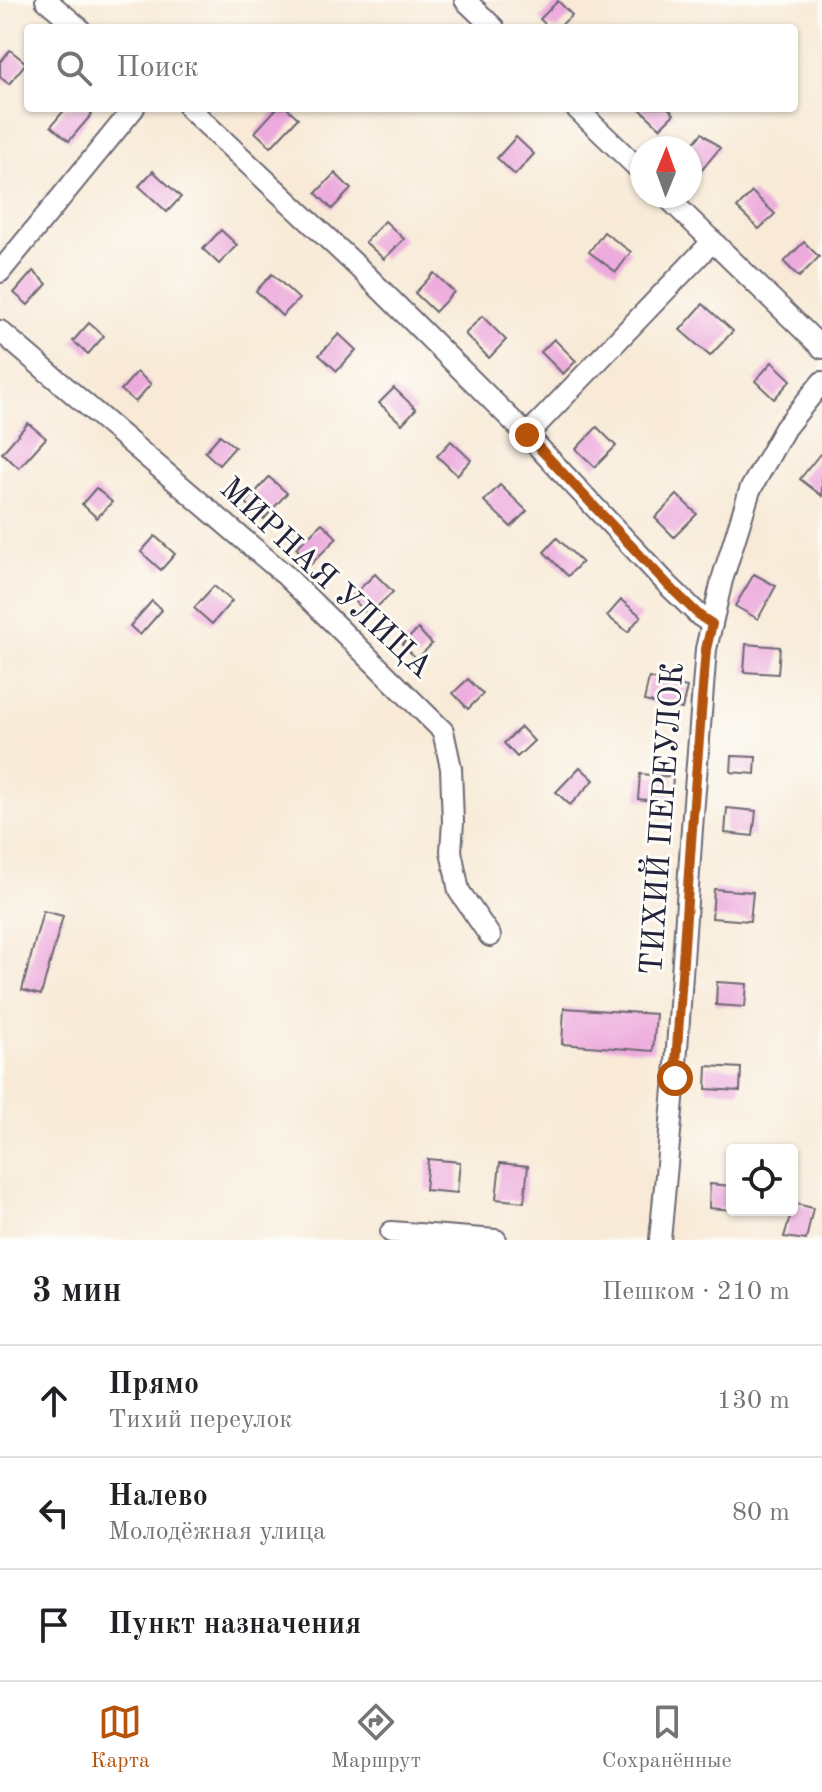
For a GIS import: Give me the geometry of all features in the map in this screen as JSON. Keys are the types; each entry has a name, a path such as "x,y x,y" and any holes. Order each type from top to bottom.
{"street":[{"path":"46,0 74,24"},
{"path":"465,0 490,24"},
{"path":"0,272 131,112"},
{"path":"193,112 358,267 527,435 670,587 712,624"},
{"path":"580,112 630,160"},
{"path":"679,208 822,348"},
{"path":"527,435 713,241"},
{"name":"МИРНАЯ УЛИЦА","path":"0,331 285,575 443,731 451,768 451,851 459,891 490,936"},
{"name":"ТИХИЙ ПЕРЕУЛОК","path":"660,1240 706,649 722,580 750,490 785,428 822,382"},
{"path":"391,1232 496,1240"}],"building":[{"path":"558,1 572,15 562,24 545,24 540,19"},
{"path":"10,50 24,61 24,65 9,84 0,77 0,62"},
{"path":"63,112 92,114 69,141 51,126"},
{"path":"273,112 291,112 298,118 271,147 255,132"},
{"path":"643,112 672,112 674,114 660,128"},
{"path":"702,133 720,148 702,170 702,136 699,136"},
{"path":"516,137 534,154 515,175 497,158"},
{"path":"153,171 181,197 167,212 139,186"},
{"path":"335,173 351,189 332,209 316,193"},
{"path":"752,192 775,214 759,229 737,208"},
{"path":"385,221 404,239 384,259 365,242"},
{"path":"221,230 237,245 219,264 203,249"},
{"path":"604,232 631,252 616,272 589,252"},
{"path":"804,242 819,257 799,277 784,262"},
{"path":"33,271 47,284 28,305 14,293"},
{"path":"434,273 454,292 435,312 415,293"},
{"path":"272,274 299,299 282,316 256,291"},
{"path":"703,304 733,331 710,356 680,330"},
{"path":"482,316 506,340 489,358 465,334"},
{"path":"89,323 104,336 88,354 73,341"},
{"path":"339,334 356,350 337,371 319,355"},
{"path":"554,339 576,361 563,374 541,352"},
{"path":"772,362 791,380 774,399 755,381"},
{"path":"137,372 151,384 135,402 121,390"},
{"path":"394,388 416,409 402,424 379,403"},
{"path":"28,423 46,438 19,468 2,453"},
{"path":"597,427 616,446 595,467 576,449"},
{"path":"220,435 235,447 219,465 205,452"},
{"path":"451,441 471,460 457,475 437,456"},
{"path":"820,454 822,456 822,496 800,479"},
{"path":"269,477 287,493 264,519 246,503"},
{"path":"500,485 527,511 511,527 484,501"},
{"path":"96,488 112,502 97,518 82,504"},
{"path":"677,495 697,514 674,537 655,518"},
{"path":"322,523 337,538 311,564 296,548"},
{"path":"155,536 175,554 161,570 141,552"},
{"path":"557,538 582,562 568,576 544,552"},
{"path":"375,574 393,592 368,615 351,597"},
{"path":"754,574 776,586 758,619 735,606"},
{"path":"214,586 232,601 212,624 194,608"},
{"path":"621,600 641,616 628,632 607,616"},
{"path":"152,601 162,610 140,635 130,626"},
{"path":"418,629 432,644 417,659 402,644"},
{"path":"746,644 780,647 778,674 744,672"},
{"path":"649,678 687,687 682,709 644,701"},
{"path":"468,679 483,694 468,709 453,693"},
{"path":"521,727 534,741 517,757 504,743"},
{"path":"732,756 756,757 755,774 731,772"},
{"path":"580,767 594,780 570,805 556,792"},
{"path":"640,774 673,777 671,803 638,799"},
{"path":"727,808 756,811 753,836 725,833"},
{"path":"714,889 753,892 750,921 712,918"},
{"path":"43,911 63,916 41,995 22,990"},
{"path":"717,982 747,984 745,1007 716,1005"},
{"path":"564,1008 656,1014 653,1051 562,1044"},
{"path":"707,1066 741,1068 740,1091 706,1089"},
{"path":"428,1159 460,1162 457,1193 425,1190"},
{"path":"500,1163 528,1166 524,1202 496,1199"},
{"path":"710,1184 726,1185 726,1209 709,1208"},
{"path":"798,1204 813,1208 806,1240 784,1237 790,1216 798,1216"}],"route":[{"path":"527,435 670,587 712,624 706,649 675,1078"}]}
